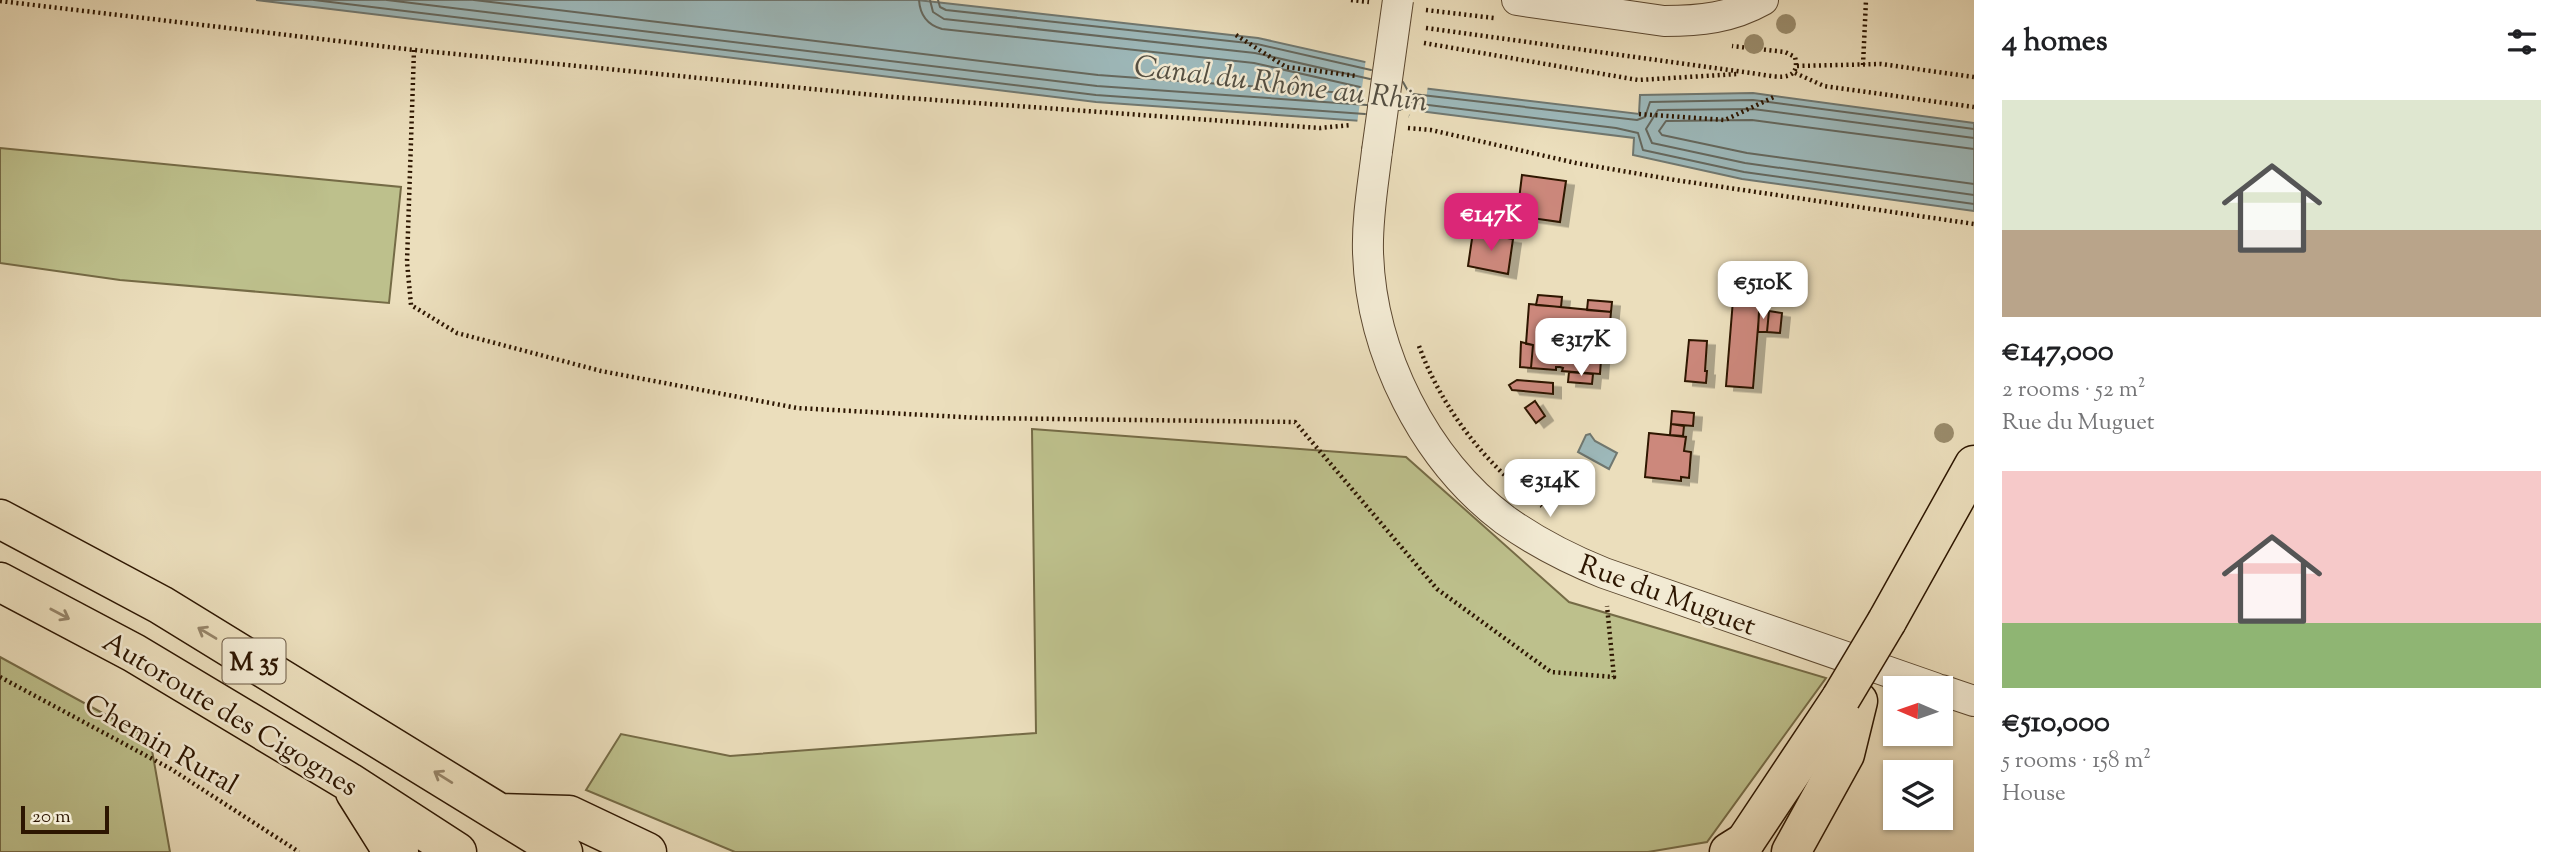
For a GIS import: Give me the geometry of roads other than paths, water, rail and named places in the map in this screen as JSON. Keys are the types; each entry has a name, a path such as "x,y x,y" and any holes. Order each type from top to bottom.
{"main road":[{"path":"1895,624 1974,465"},
{"path":"1760,845 1974,497"},
{"name":"Autoroute des Cigognes","path":"0,519 161,605 563,852"},
{"name":"Autoroute des Cigognes","path":"0,582 134,653 348,782 457,852"},
{"path":"348,782 387,844 399,852"},
{"path":"501,813 569,815 647,852"}],"street":[{"name":"Rue du Muguet","path":"1398,0 1369,208 1368,253 1371,289 1390,362 1407,401 1449,465 1504,519 1570,559 1900,676"},
{"path":"1517,0 1664,21 1688,21 1724,17 1763,0"},
{"path":"1953,694 1974,701"}],"water":[{"name":"Canal du Rhône au Rhin","path":"256,0 917,0 1258,38 1410,72 1414,87 1639,114 1640,95 1753,93 1974,123 1974,211 1742,179 1633,155 1634,138 1411,110 1404,124 1096,102"},
{"path":"1590,434 1595,441 1617,453 1609,469 1578,452 1586,435"}]}
